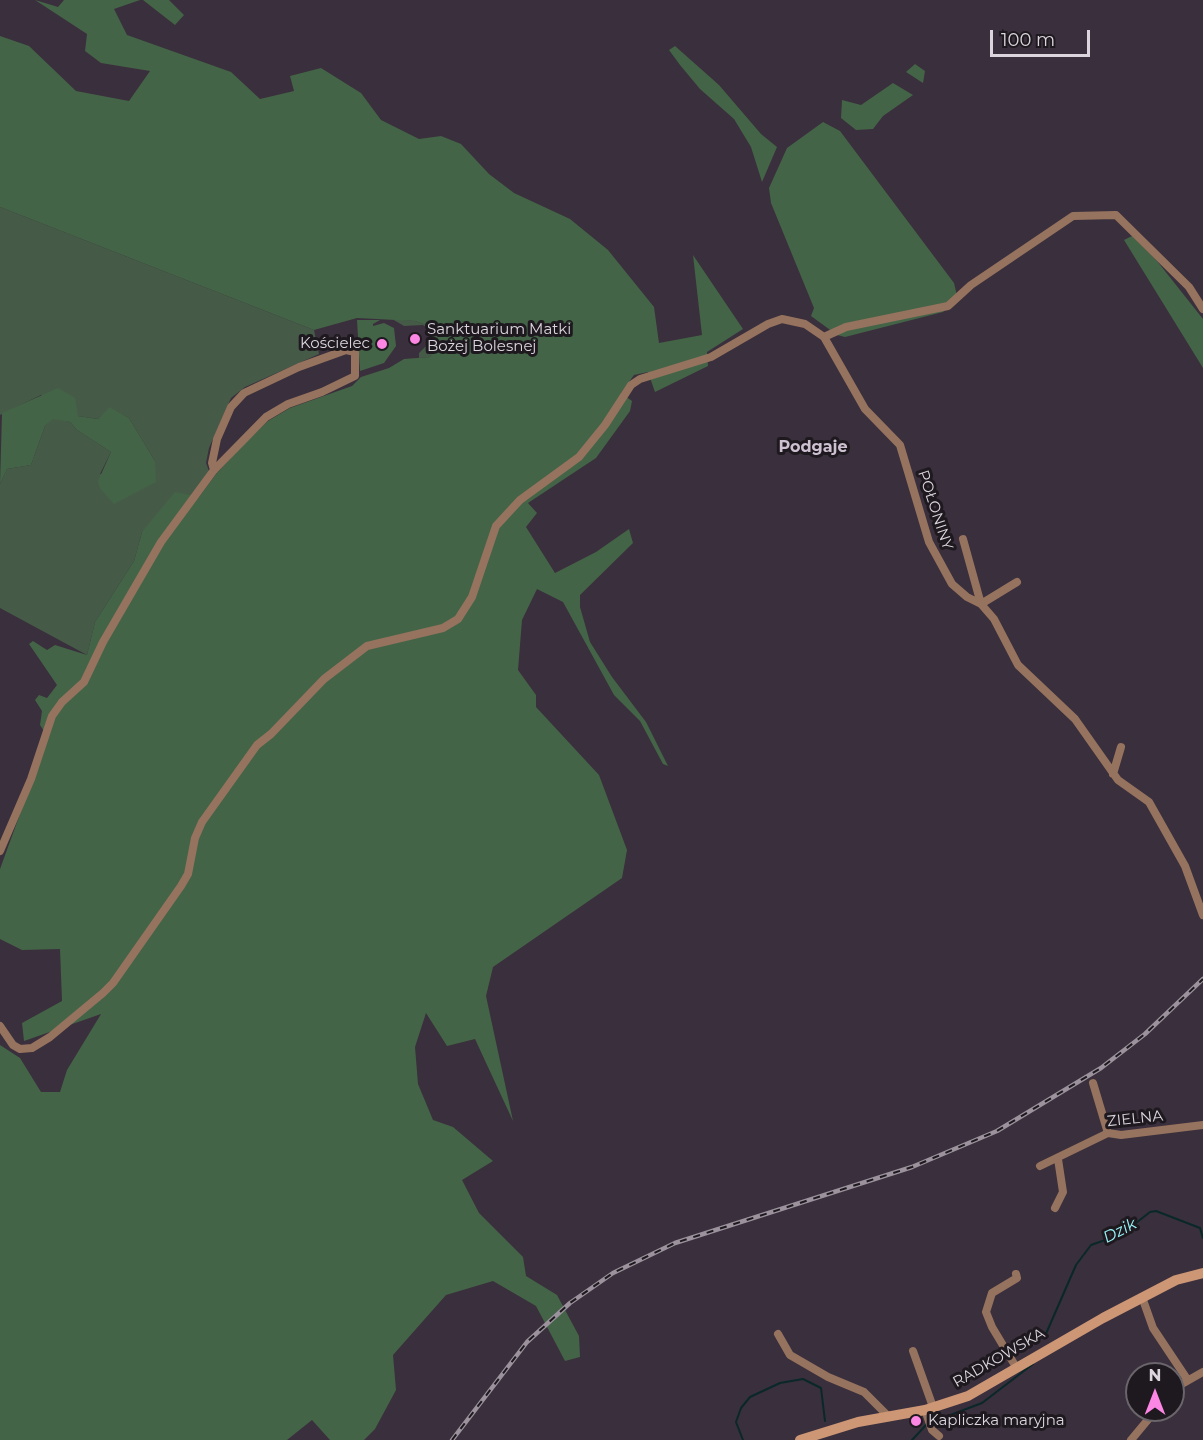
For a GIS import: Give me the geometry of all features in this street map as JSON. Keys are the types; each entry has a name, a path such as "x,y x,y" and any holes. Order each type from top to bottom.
{"street":[{"path":"0,1026 9,1040 20,1050 33,1048 50,1037 113,983 181,886 188,874 195,838 202,822 257,745 271,735 324,679 367,646 443,628 458,619 472,597 496,526 520,500 560,472 583,452 631,384 640,379 711,357 768,324 782,319 805,324 824,337 846,327 948,306 971,285 1073,216 1116,215 1189,286 1203,309"},
{"name":"POŁONINY","path":"824,337 865,409 900,445 922,524 947,576 958,591 981,604 994,619 1018,665 1075,719 1094,743 1113,774 1149,802 1185,866 1203,915"},
{"path":"0,851 31,780 52,716 62,702 84,682 103,642 154,554 214,470 266,417 288,404 340,385 355,376 356,355 349,349 299,367 244,393 231,407 217,439 212,463 214,470"},
{"path":"963,539 981,604 1017,582"},
{"path":"1113,774 1121,747"},
{"path":"1093,1083 1108,1133"},
{"name":"ZIELNA","path":"1040,1166 1108,1133 1121,1135 1203,1125"},
{"path":"1055,1208 1063,1192 1058,1159"},
{"name":"RADKOWSKA","path":"800,1440 858,1422 929,1412 968,1396 1060,1340 1176,1281 1203,1273"},
{"path":"1016,1274 1017,1278 992,1293 987,1312 992,1327 1016,1367"},
{"path":"1142,1298 1153,1328 1187,1379 1203,1372"},
{"path":"778,1334 790,1355 828,1377 864,1392 889,1417"},
{"path":"913,1351 931,1427 939,1436"},
{"path":"1131,1440 1146,1422"}],"green space":[{"path":"35,0 58,7 64,0 140,0 114,9 127,35 231,72 260,99 294,91 290,76 321,68 361,93 381,120 419,139 441,136 461,144 489,174 514,193 570,219 608,250 654,307 659,343 702,335 693,255 743,329 707,352 708,366 655,392 648,372 634,375 621,393 632,401 630,411 596,458 528,503 537,513 526,527 555,573 596,552 629,529 633,543 580,595 580,607 590,642 612,677 646,722 668,766 663,764 640,721 614,695 563,602 537,589 522,620 518,670 536,695 536,707 599,775 627,850 622,878 493,967 486,996 513,1121 475,1039 447,1046 426,1013 415,1047 418,1084 433,1120 453,1127 493,1161 462,1180 479,1213 523,1257 526,1276 557,1295 579,1336 580,1357 565,1361 536,1306 493,1281 446,1295 393,1355 396,1390 375,1429 364,1440 330,1440 312,1420 287,1440 0,1440 0,1045 20,1058 41,1092 60,1092 67,1070 101,1014 24,1041 22,1023 62,1001 60,949 22,950 0,939 0,869 48,737 40,725 42,711 35,700 39,695 47,698 57,685 29,644 33,641 47,650 55,645 87,655 95,622 134,561 142,532 175,492 199,497 216,474 243,445 268,421 290,408 352,386 361,377 389,368 404,359 430,357 436,349 438,329 415,321 357,318 314,330 0,207 0,36 29,46 76,91 129,101 150,71 101,63 85,51 87,34"},
{"path":"143,0 169,0 184,15 175,25"},
{"path":"675,46 719,85 761,134 777,147 762,182 751,147 734,119 700,89 680,65 669,50"},
{"path":"915,64 925,71 923,83 906,72"},
{"path":"893,83 913,95 883,116 873,129 856,130 841,118 842,100 861,105"},
{"path":"823,122 840,131 954,283 958,300 943,312 845,337 837,335 811,316 814,308 771,203 769,188 787,148"},
{"path":"0,207 314,330 319,354 245,387 231,398 209,448 206,463 212,479 199,497 142,532 134,561 95,622 87,655 0,608 0,484 7,469 31,465 45,426 53,418 70,422 77,430 111,452 100,474 155,461 129,418 111,408 98,419 78,416 41,395 0,415"},
{"path":"1132,236 1157,261 1203,319 1203,368 1124,240"},
{"path":"392,319 415,321 438,329 436,350 430,357 419,358 419,353 432,340 430,330 423,325 404,326"},
{"path":"357,320 380,320 373,326 384,323 394,328 396,346 384,363 360,371"},
{"path":"58,388 75,398 78,416 98,419 110,407 129,418 155,461 156,482 114,504 100,488 98,481 111,452 77,430 70,422 53,419 45,426 31,465 7,469 0,484 2,413"}],"waterway":[{"name":"Dzik","path":"1045,1336 1076,1265 1091,1245 1122,1234 1150,1212 1156,1211 1200,1228 1203,1238"},
{"name":"Dzik","path":"932,1422 982,1403 1033,1364"},
{"name":"Dzik","path":"743,1440 736,1422 741,1408 750,1397 780,1383 803,1379 821,1388 825,1421"},
{"name":"Dzik","path":"912,1440 927,1424"}],"railway":[{"path":"452,1440 527,1342 570,1303 613,1273 675,1243 912,1167 997,1131 1101,1068 1145,1034 1203,979"}],"place":[{"name":"Sanktuarium Matki Bożej Bolesnej","path":"415,339"},
{"name":"Kościelec","path":"382,344"},
{"name":"Kapliczka maryjna","path":"916,1421"}],"district":[{"name":"Podgaje","path":"813,447"}]}
